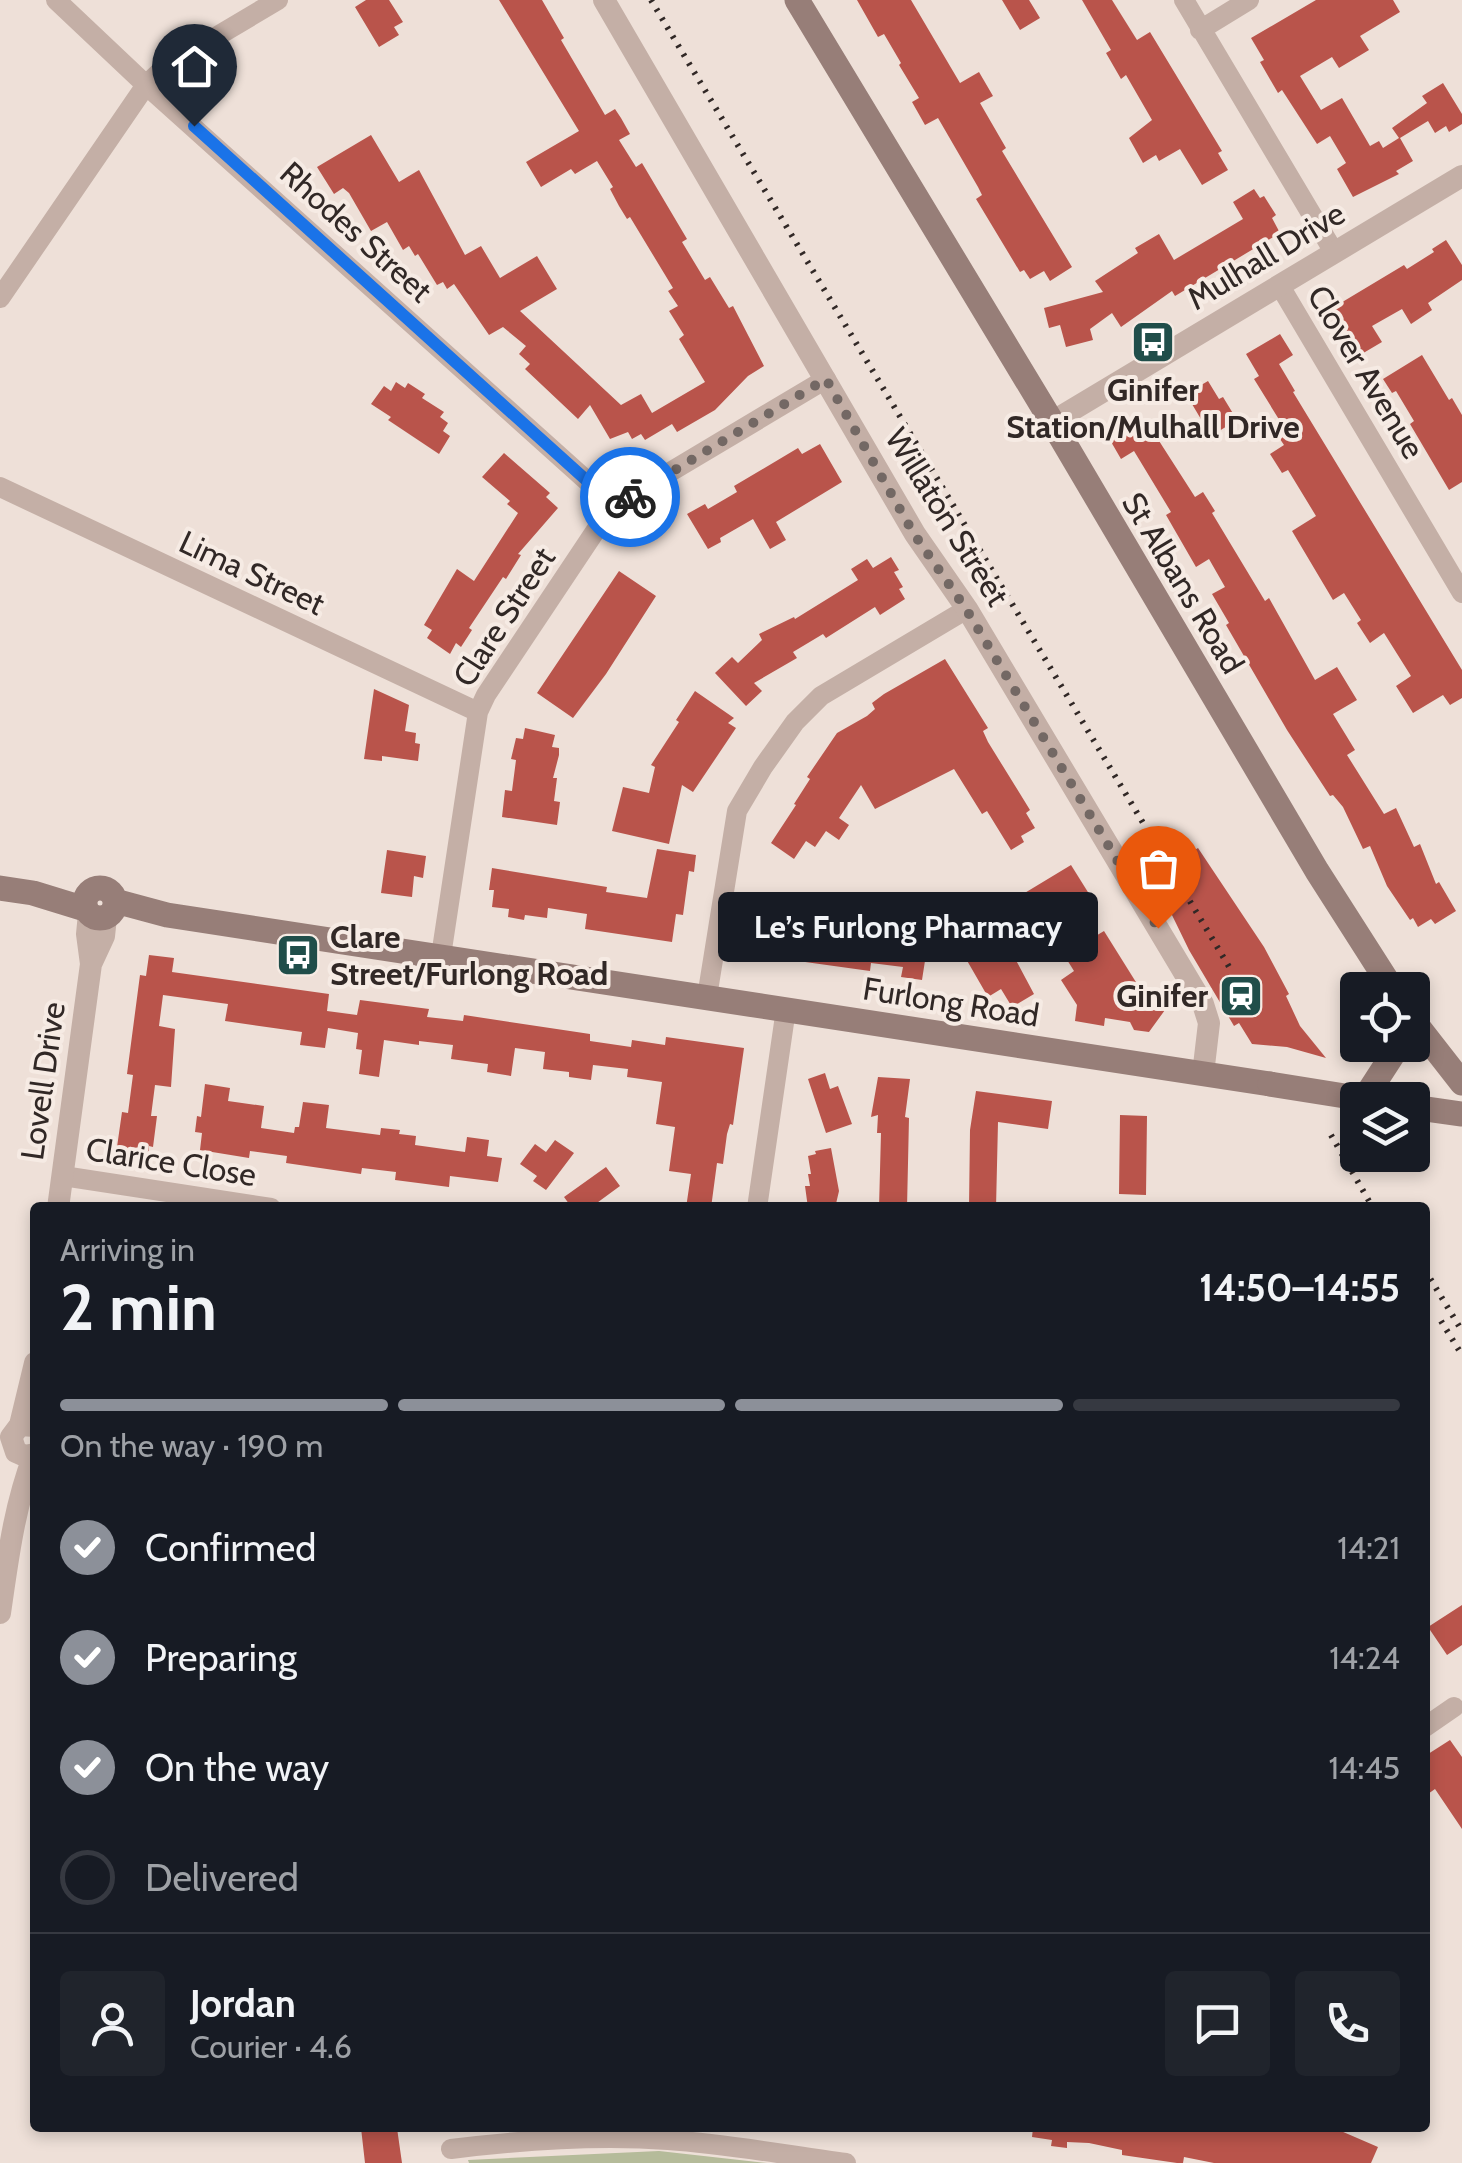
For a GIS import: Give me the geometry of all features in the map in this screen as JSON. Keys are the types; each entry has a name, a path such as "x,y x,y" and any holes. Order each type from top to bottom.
{"main road":[{"name":"St Albans Road","path":"797,0 1297,838 1383,972"},
{"name":"Furlong Road","path":"0,888 99,908 167,914 1340,1095"},
{"path":"1430,1042 1462,1083"},
{"path":"1430,1110 1462,1114"}],"street":[{"name":"Rhodes Street","path":"56,0 616,507"},
{"path":"0,298 146,85 165,68 278,0"},
{"name":"Willaton Street","path":"604,0 914,534 966,609 1203,1004 1210,1023 1203,1074"},
{"path":"1184,0 1334,252"},
{"path":"1200,30 1250,0"},
{"name":"Mulhall Drive","path":"1052,422 1462,176"},
{"name":"Clover Avenue","path":"1280,286 1462,593"},
{"name":"Clare Street","path":"441,956 478,712 598,527 616,507 640,490 826,379"},
{"name":"Lima Street","path":"0,487 478,712"},
{"path":"707,997 737,811 763,767 795,722 821,696 966,609"},
{"name":"Lovell Drive","path":"59,1202 92,964 87,934 99,908"},
{"path":"758,1202 786,1009"},
{"name":"Clarice Close","path":"63,1176 232,1202"},
{"path":"0,1613 6,1521 18,1496 28,1454 11,1437 28,1426"},
{"path":"1430,1723 1454,1707"},
{"path":"452,2156 541,2140 617,2138 670,2140 846,2163"}],"green space":[{"path":"659,2151 767,2163 468,2160"}],"building":[{"path":"366,0 389,0 403,22 394,27 399,35 379,47 355,7"},
{"path":"499,0 542,0 605,115 615,109 630,134 619,140 636,167 642,163 687,239 682,242 705,280 710,277 729,308 733,306 764,366 748,376 715,410 677,432 672,424 645,440 641,434 632,439 628,432 610,439 590,405 578,419 525,369 530,364 519,354 526,346 503,327 489,335 454,284 447,289 443,282 437,285 418,254 415,256 409,246 403,250 387,222 371,231 349,193 343,188 334,194 317,167 371,135 399,182 419,170 465,255 481,246 500,278 537,256 557,289 520,311 621,405 641,394 652,413 705,382 679,339 684,335 669,311 678,306 668,291 673,288 630,217 627,219 619,206 597,161 575,174 571,169 541,187 526,162 579,131"},
{"path":"857,0 911,0 960,83 979,72 993,96 980,103 1006,148 1002,151 1072,267 1050,281 1044,271 1030,279 1024,270 1020,272 976,199 982,195 938,118 925,125 912,102 919,98 901,63 884,34 878,37"},
{"path":"1002,0 1029,0 1040,18 1020,30"},
{"path":"1082,0 1112,0 1137,40 1150,32 1222,151 1218,153 1228,170 1202,185 1180,149 1159,161 1156,155 1143,163 1129,138 1152,120 1126,75 1121,79 1106,53 1111,50"},
{"path":"1316,0 1393,0 1400,12 1360,36 1369,50 1339,68 1332,57 1300,76 1321,110 1342,98 1370,146 1379,141 1383,148 1399,138 1392,128 1427,103 1422,96 1443,83 1462,114 1462,124 1449,132 1446,126 1435,133 1428,121 1400,138 1413,161 1396,171 1399,174 1353,197 1337,169 1346,163 1330,136 1317,144 1282,90 1278,93 1251,38"},
{"path":"1254,189 1260,198 1264,196 1276,215 1272,218 1280,233 1175,296 1172,291 1121,327 1112,313 1090,329 1093,340 1066,347 1060,325 1049,328 1044,308 1103,292 1095,281 1159,234 1174,260 1243,219 1233,202"},
{"path":"1446,240 1462,265 1462,280 1428,303 1432,310 1411,324 1402,309 1372,326 1382,342 1360,355 1329,310 1404,265 1407,269"},
{"path":"1280,334 1293,355 1279,364 1293,392 1462,670 1462,698 1450,705 1443,695 1413,713 1396,686 1411,676 1384,633 1370,643 1344,593 1333,600 1292,531 1316,516 1288,470 1282,473 1270,454 1284,445 1280,439 1288,434 1254,379 1259,376 1246,354"},
{"path":"1422,355 1462,415 1462,482 1449,490 1410,424 1414,421 1396,391 1392,393 1383,379"},
{"path":"1208,381 1237,420 1211,436 1186,394"},
{"path":"396,382 405,388 408,383 444,412 440,417 448,423 443,431 450,436 439,454 371,404 384,386 391,391"},
{"path":"1145,419 1195,497 1203,492 1215,511 1212,513 1265,601 1269,598 1315,680 1337,667 1357,700 1333,714 1355,750 1347,755 1384,814 1396,808 1414,847 1420,844 1436,884 1439,882 1456,911 1435,924 1431,919 1418,927 1387,886 1370,846 1363,849 1343,807 1330,796 1287,730 1226,625 1229,623 1212,594 1225,587 1209,559 1196,567 1166,515 1171,512 1134,451 1121,459 1110,440"},
{"path":"820,444 842,482 776,522 786,540 770,549 753,519 708,549 687,514 705,504 708,509 737,492 734,486 798,448 802,454"},
{"path":"504,453 550,493 546,497 558,508 518,554 521,555 469,628 472,630 461,647 456,643 450,654 427,638 432,630 424,625 457,569 474,581 518,513 482,477"},
{"path":"891,557 899,570 894,572 905,599 880,615 875,607 826,638 823,634 793,652 797,658 754,683 762,691 746,706 715,673 732,657 738,663 762,640 759,634 795,619 858,580 851,569 867,559 873,568"},
{"path":"619,571 656,596 573,718 537,693"},
{"path":"945,659 988,728 983,731 988,742 1030,810 1026,813 1035,828 1021,836 1024,842 1011,850 954,769 875,809 861,785 839,818 849,825 839,840 826,831 815,847 806,841 794,859 771,843 796,805 810,779 807,777 837,733 867,716 875,709 872,703 884,694"},
{"path":"374,689 409,705 405,731 416,733 415,743 420,744 418,761 382,756 382,761 364,759"},
{"path":"695,691 734,718 728,723 736,728 693,792 682,785 669,844 612,831 623,787 649,793 655,767 651,765"},
{"path":"525,728 555,735 552,747 559,748 553,778 557,778 554,801 560,802 557,825 502,817 505,790 512,791 516,760 511,759 516,738 523,739"},
{"path":"1198,848 1264,947 1289,994 1286,996 1300,1026 1326,1058 1287,1047 1252,1044 1239,1023 1234,1026 1189,950 1153,876"},
{"path":"657,849 696,855 694,872 689,871 683,915 676,914 672,942 585,929 587,914 548,908 547,918 525,915 524,920 508,917 509,909 492,907 492,868 607,887 606,892 647,898"},
{"path":"387,850 426,856 423,878 414,876 412,897 381,893"},
{"path":"1071,865 1091,897 1009,947 1034,994 1012,1007 1001,989 988,997 954,938 972,941 958,918 981,905 988,915"},
{"path":"807,896 890,907 887,929 929,935 922,980 901,977 903,967 871,963 870,971 798,961 800,949 769,945 767,956 751,954 756,923 803,925"},
{"path":"1104,931 1149,1003 1175,987 1178,992 1149,1032 1134,1030 1130,1022 1105,1018 1104,1026 1075,1021 1077,1005 1061,980 1074,971 1064,955"},
{"path":"149,955 174,958 172,972 329,994 327,1011 357,1015 360,1000 429,1009 427,1017 463,1021 464,1015 590,1034 590,1041 631,1047 632,1040 665,1045 666,1037 744,1048 733,1125 730,1124 727,1134 723,1164 717,1163 712,1202 687,1202 691,1174 669,1171 675,1127 656,1124 662,1082 627,1077 628,1069 593,1065 591,1080 569,1077 569,1072 543,1069 545,1052 515,1048 511,1076 487,1072 488,1064 451,1059 453,1045 384,1040 379,1077 359,1074 362,1050 356,1049 358,1033 328,1028 325,1048 300,1045 302,1032 225,1021 228,1004 163,995 159,1026 175,1029 171,1087 155,1085 151,1116 157,1116 148,1160 126,1157 127,1148 117,1147 122,1112 128,1113 133,1075 127,1074 140,975 146,976"},
{"path":"825,1073 830,1089 838,1086 852,1124 826,1133 808,1079"},
{"path":"878,1077 910,1079 905,1117 909,1118 907,1202 879,1202 881,1133 877,1133 878,1115 871,1117"},
{"path":"205,1084 230,1088 228,1101 264,1106 261,1128 294,1133 295,1127 299,1127 303,1102 329,1105 326,1128 380,1135 381,1128 400,1130 399,1134 416,1136 415,1145 465,1152 467,1137 489,1140 487,1156 502,1158 498,1182 450,1176 449,1187 395,1180 396,1172 362,1168 361,1174 286,1163 287,1156 250,1151 249,1158 200,1150 202,1133 195,1132"},
{"path":"976,1091 1052,1101 1048,1129 998,1122 996,1202 969,1202 970,1130"},
{"path":"1120,1115 1147,1116 1146,1195 1119,1194"},
{"path":"555,1140 574,1153 546,1190 533,1181 537,1176 520,1164 535,1144 546,1152"},
{"path":"831,1148 839,1191 836,1202 807,1202 805,1186 810,1186 811,1174 808,1156 816,1154 815,1151"},
{"path":"606,1167 620,1186 598,1202 568,1202 564,1197"},
{"path":"1462,1605 1462,1645 1447,1655 1430,1626"},
{"path":"1450,1740 1462,1757 1462,1829 1435,1789 1430,1792 1430,1753"},
{"path":"361,2132 398,2132 402,2163 365,2163"},
{"path":"1033,2132 1343,2132 1378,2147 1371,2163 1214,2163 1184,2157 1183,2163 1177,2163 1122,2155 1122,2150 1089,2143 1067,2142 1067,2148 1051,2146 1052,2140 1032,2137"}],"railway":[{"path":"651,0 1231,970"},
{"path":"1331,1135 1370,1202"},
{"path":"1430,1278 1462,1331"},
{"path":"1441,1321 1462,1355"}],"way so far":[{"path":"630,497 826,379 914,534 966,609 1158,928"}],"place":[{"name":"Ginifer Station/Mulhall Drive","path":"1153,342"},
{"name":"Le’s Furlong Pharmacy","path":"1158,928"},
{"name":"Clare Street/Furlong Road","path":"298,955"},
{"name":"Ginifer","path":"1241,996"}],"route":[{"path":"194,126 616,507 630,497"}]}
